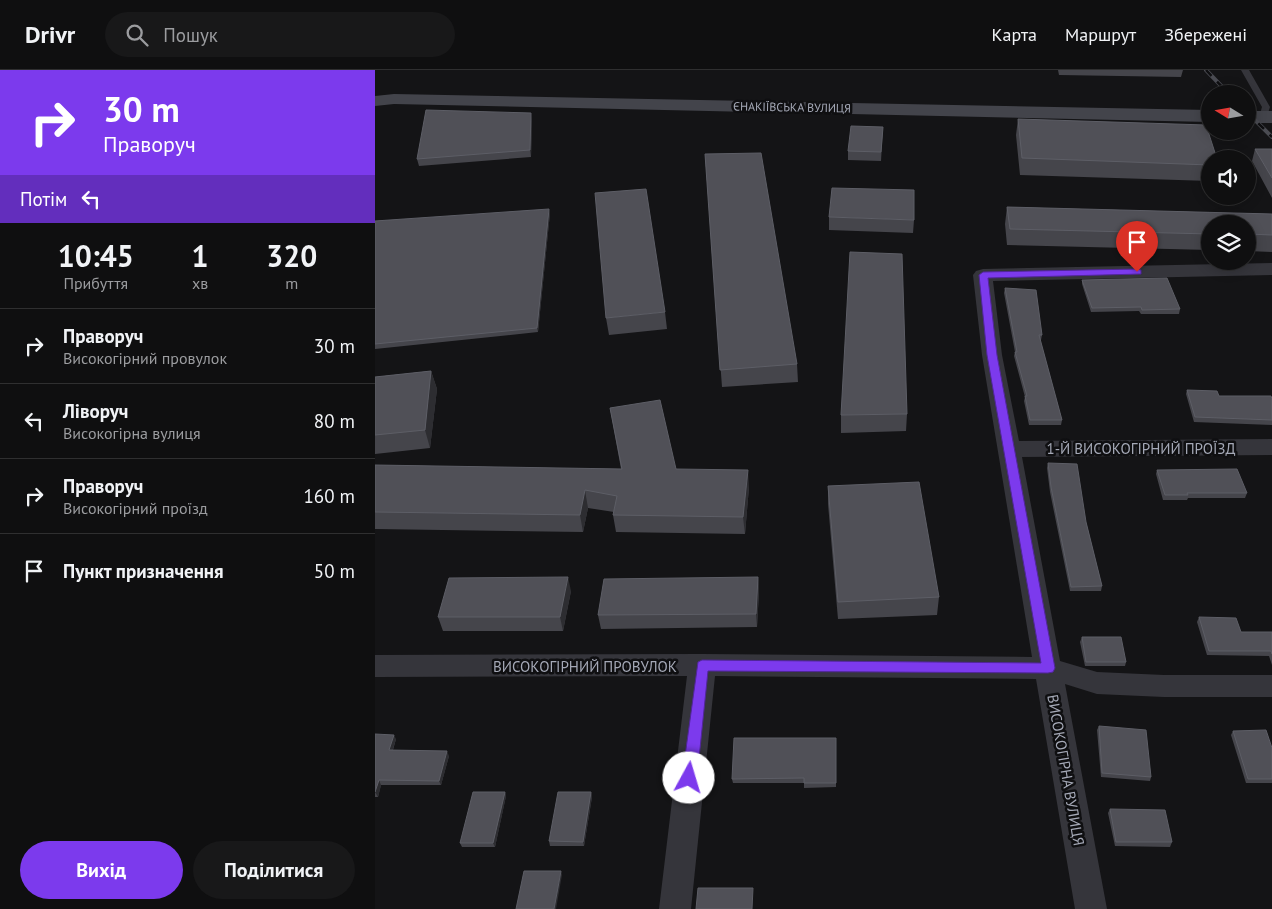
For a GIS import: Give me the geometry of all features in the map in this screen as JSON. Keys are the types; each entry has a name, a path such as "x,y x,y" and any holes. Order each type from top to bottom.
{"street":[{"name":"ЄНАКІЇВСЬКА ВУЛИЦЯ","path":"375,101 404,99 1201,116"},
{"name":"ВИСОКОГІРНА ВУЛИЦЯ","path":"1091,909 992,355 983,275 1272,269"},
{"name":"1-Й ВИСОКОГІРНИЙ ПРОЇЗД","path":"1009,449 1272,447"},
{"name":"ВИСОКОГІРНИЙ ПРОВУЛОК","path":"375,666 1048,668 1097,683 1164,686 1272,686"},
{"path":"675,909 702,666"}],"lane":[{"path":"1245,70 1266,107 1261,117"}],"building":[{"path":"426,110 531,113 530,150 417,159"},
{"path":"1018,119 1201,125 1201,140 1211,140 1214,150 1201,150 1201,165 1022,158"},
{"path":"851,126 883,127 881,152 848,151"},
{"path":"1272,149 1272,178 1256,150"},
{"path":"761,153 797,364 720,370 705,154"},
{"path":"832,188 914,190 914,220 829,217"},
{"path":"646,189 665,312 606,318 595,193"},
{"path":"1007,207 1272,214 1272,235 1256,234 1256,215 1201,215 1201,234 1010,229"},
{"path":"549,209 537,328 375,344 375,221"},
{"path":"850,252 902,254 907,414 841,415"},
{"path":"1167,278 1180,309 1142,310 1141,307 1092,308 1082,280"},
{"path":"1005,288 1036,290 1042,335 1039,335 1062,420 1030,420 1025,396 1027,396 1015,352 1017,352"},
{"path":"431,371 425,430 375,435 375,377"},
{"path":"1187,390 1217,391 1219,396 1271,396 1272,420 1195,417"},
{"path":"660,400 676,469 748,470 743,517 613,515 617,496 585,490 580,515 375,512 375,465 622,469 610,408"},
{"path":"1048,463 1077,464 1086,522 1102,586 1071,587"},
{"path":"1237,469 1247,493 1165,495 1157,470"},
{"path":"919,482 939,597 838,602 828,486"},
{"path":"568,577 560,617 438,617 449,578"},
{"path":"758,577 756,614 598,615 604,579"},
{"path":"1199,617 1236,618 1241,632 1272,632 1272,654 1271,651 1209,651"},
{"path":"1082,637 1121,637 1126,662 1086,662"},
{"path":"1099,726 1146,730 1151,777 1102,773"},
{"path":"1266,730 1272,748 1272,779 1248,779 1233,731"},
{"path":"375,734 394,735 389,750 447,751 439,781 379,780 375,792"},
{"path":"734,738 836,738 836,783 804,783 804,778 732,779"},
{"path":"473,792 505,792 493,843 460,843"},
{"path":"558,792 591,792 583,842 549,841"},
{"path":"1110,809 1165,810 1172,842 1116,842"},
{"path":"524,871 561,871 554,909 516,909"},
{"path":"698,888 753,888 752,909 696,909"}],"railway":[{"path":"1206,70 1220,85"},
{"path":"1256,121 1272,137"}],"route":[{"path":"689,778 702,666 1048,668 992,355 983,275 1137,272"}]}
